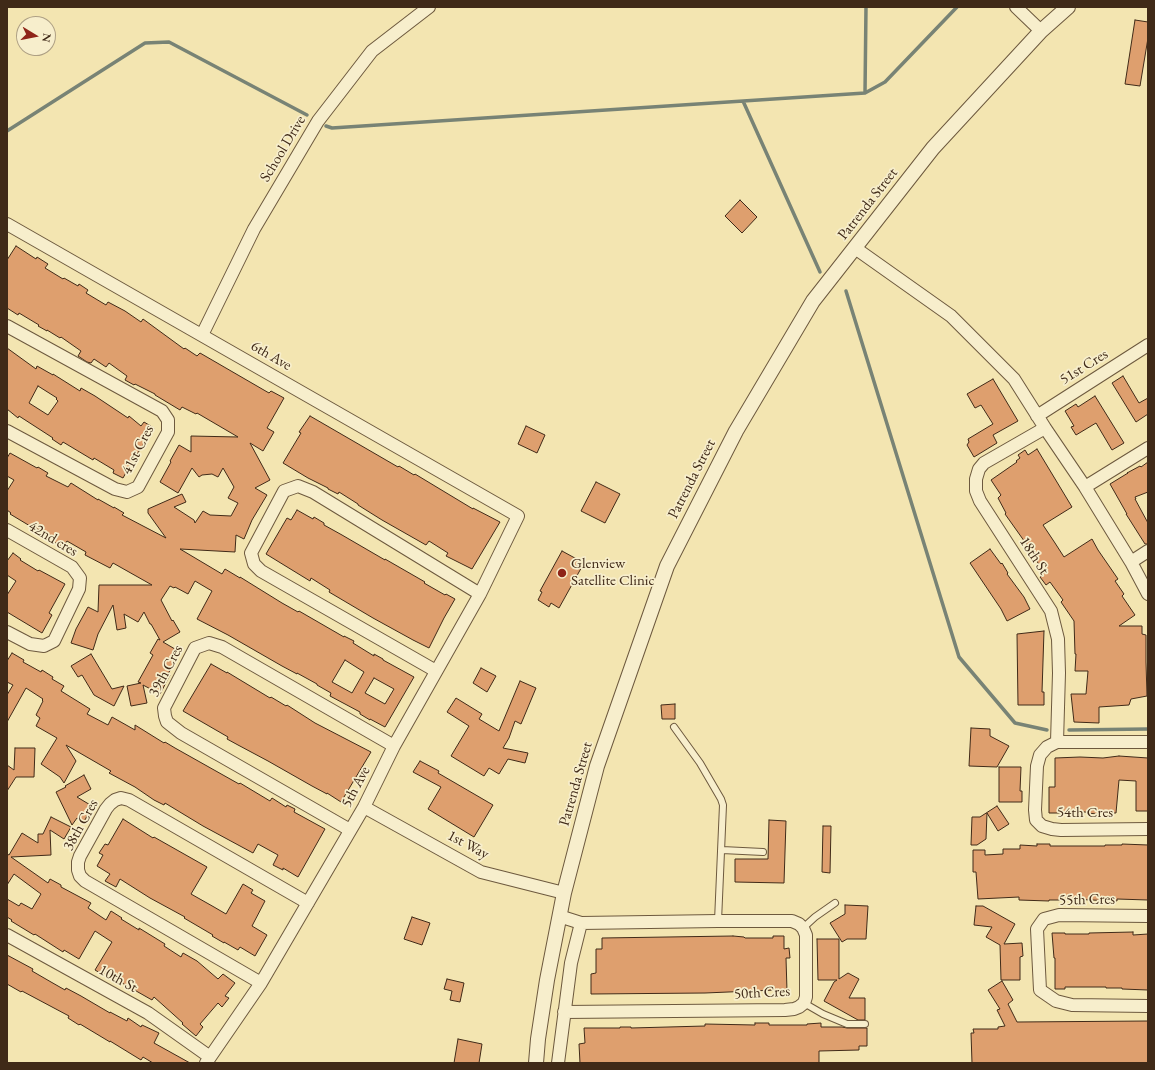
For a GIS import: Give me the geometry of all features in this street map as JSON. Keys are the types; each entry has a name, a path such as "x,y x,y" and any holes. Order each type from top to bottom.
{"street":[{"name":"School Drive","path":"202,335 254,229 318,121 372,51 429,7"},
{"path":"1016,7 1041,31"},
{"name":"Patrenda Street","path":"536,1063 546,980 558,916 597,766 667,566 736,431 813,301 933,148 1041,31 1068,7"},
{"name":"6th Ave","path":"7,224 518,516"},
{"path":"855,248 951,316 1014,379 1085,487 1148,594"},
{"name":"41st Cres","path":"7,326 162,411 168,420 168,432 138,487 127,492 115,489 7,431"},
{"name":"51st Cres","path":"1037,416 1148,345"},
{"name":"18th St","path":"1045,428 984,463 976,479 976,490 980,501 1051,611 1058,639 1057,742"},
{"path":"1085,487 1148,448"},
{"path":"436,671 260,571 254,564 251,553 284,491 298,486 313,492 480,594"},
{"name":"5th Ave","path":"208,1060 261,983 364,807 394,746 480,594 518,516"},
{"name":"42nd cres","path":"7,530 72,567 80,578 79,589 54,641 44,646 30,644 7,632"},
{"path":"1130,562 1148,551"},
{"name":"39th Cres","path":"350,830 181,732 167,722 164,708 195,648 209,643 222,647 394,746"},
{"path":"1057,742 1148,742"},
{"name":"54th Cres","path":"1057,742 1047,746 1040,755 1037,766 1034,810 1036,820 1042,826 1061,830 1148,829"},
{"name":"38th Cres","path":"261,983 85,881 80,876 78,862 80,856 106,809 115,800 121,798 129,800 308,903"},
{"name":"1st Way","path":"364,807 481,872 564,893"},
{"name":"55th Cres","path":"1148,916 1059,915 1044,919 1037,929 1040,990 1056,1001 1072,1005 1148,1006"},
{"path":"558,916 581,923 783,920 792,921 799,924 803,928"},
{"path":"558,1063 571,963 581,923"},
{"name":"50th Cres","path":"564,1012 786,1010 800,1007 804,1003 806,993 806,936 803,928"},
{"name":"10th St","path":"7,935 148,1014 208,1060"}],"lane":[{"path":"674,727 700,762 723,805 718,921"},
{"path":"722,850 763,852"},
{"path":"803,928 815,917 835,903"},
{"path":"804,1003 823,1014 847,1024 865,1024"}],"building":[{"path":"1135,20 1148,22 1148,38 1140,86 1125,84"},
{"path":"740,200 757,217 742,233 725,216"},
{"path":"16,246 36,259 37,257 48,264 45,268 63,279 64,278 78,286 79,284 88,290 86,293 106,305 108,302 141,322 143,319 184,349 185,348 197,356 200,353 269,393 271,391 284,398 267,428 274,432 263,451 250,443 270,480 255,488 267,495 252,520 244,539 236,535 235,552 180,549 222,574 225,569 240,577 298,612 299,611 344,637 354,641 353,643 374,656 374,654 414,677 385,727 370,720 360,714 360,712 330,696 331,693 317,684 197,619 212,591 195,581 188,594 170,586 161,600 172,621 173,620 180,632 163,642 180,652 168,674 170,675 160,694 143,685 147,703 131,706 127,686 141,683 138,682 153,655 150,653 158,639 160,640 144,612 138,622 124,614 126,628 117,630 113,605 98,634 93,650 71,643 76,629 88,607 98,612 99,585 152,585 113,563 110,568 85,555 86,552 67,541 63,547 54,542 55,539 10,514 11,513 7,510 7,491 14,480 7,476 7,458 10,453 48,473 46,476 68,487 71,483 98,500 124,513 122,515 166,538 148,513 148,509 182,494 186,502 174,507 194,520 195,523 203,511 210,515 231,516 238,503 228,498 234,487 223,468 218,477 212,474 202,475 199,477 192,468 178,493 160,482 179,445 191,452 191,436 238,437 197,413 196,414 182,407 180,410 155,394 125,380 127,376 109,363 106,367 94,359 91,363 87,362 78,356 81,351 61,337 60,338 38,326 39,325 19,313 18,315 7,308 7,260","holes":["345,660 364,672 352,693 332,682","374,678 394,689 385,704 365,693"]},
{"path":"7,348 36,369 37,366 80,391 81,388 128,418 129,416 141,426 144,422 154,428 123,478 113,473 114,470 94,458 93,460 63,442 61,445 52,439 53,438 19,416 18,418 7,409","holes":["38,386 57,398 56,399 58,401 48,415 29,403"]},
{"path":"1123,376 1139,403 1148,398 1148,414 1136,422 1112,383"},
{"path":"993,379 1018,421 993,435 997,443 974,457 967,445 969,442 968,439 993,424 981,405 975,408 967,394"},
{"path":"1095,396 1124,443 1112,450 1096,423 1076,435 1071,427 1074,426 1065,411 1076,404 1078,407"},
{"path":"310,416 398,467 399,466 414,475 415,474 473,509 500,522 472,569 446,556 448,553 429,541 426,545 382,520 339,492 338,494 328,489 283,463 301,433 299,432"},
{"path":"526,426 545,435 537,453 518,444"},
{"path":"1037,449 1072,507 1043,525 1064,557 1092,539 1118,579 1115,581 1124,594 1122,596 1135,615 1119,626 1142,626 1142,634 1146,635 1147,696 1131,699 1129,705 1099,707 1099,723 1074,722 1071,694 1086,694 1088,671 1075,671 1076,654 1074,621 1061,602 1063,600 1050,582 1046,585 1040,577 1044,574 1032,552 1005,514 1006,513 998,498 1001,495 991,480 1017,462 1016,461 1020,458 1018,455 1025,450 1028,455"},
{"path":"1148,462 1148,492 1135,497 1148,523 1148,544 1145,544 1126,514 1110,484"},
{"path":"596,482 620,494 605,523 581,511"},
{"path":"297,510 313,519 314,517 324,523 324,525 425,582 424,583 445,595 446,594 455,599 429,648 373,618 329,592 330,590 311,578 310,581 266,554 287,518 291,520"},
{"path":"990,549 1001,564 1002,563 1008,573 1007,574 1024,597 1030,609 1007,621 1001,609 970,563"},
{"path":"562,551 584,563 559,608 551,603 549,607 538,600 542,592 540,591"},
{"path":"13,553 21,559 20,560 38,571 39,570 65,584 49,613 52,615 42,633 7,612 7,595 16,581 7,575 7,561"},
{"path":"1044,631 1042,692 1044,692 1044,705 1018,705 1017,634"},
{"path":"12,653 24,660 23,662 41,672 42,670 53,677 52,679 64,686 61,691 90,709 87,714 108,725 112,717 135,730 135,725 164,743 165,742 239,784 240,783 270,801 272,798 286,807 287,805 295,809 294,812 325,829 298,877 283,868 283,870 273,865 278,855 258,844 253,853 203,826 165,803 164,805 154,800 135,787 109,773 111,771 66,745 76,761 64,783 60,777 41,764 57,738 36,726 40,718 36,715 43,699 26,688 7,722 7,695 13,685 7,682 7,661"},
{"path":"91,654 112,689 124,686 114,706 94,695 82,675 78,677 71,666"},
{"path":"211,664 270,698 271,697 286,706 287,705 315,723 371,752 341,802 227,739 228,737 183,711"},
{"path":"481,668 496,676 487,692 473,683"},
{"path":"520,681 536,688 521,724 515,721 509,738 503,748 528,753 525,763 508,759 499,774 489,768 484,776 451,756 469,726 447,712 456,698 482,714 479,719 499,731"},
{"path":"675,704 675,719 662,719 661,705"},
{"path":"971,728 990,729 990,736 1009,746 997,767 969,766"},
{"path":"15,748 35,748 34,777 16,777 7,791 7,765 14,770"},
{"path":"1119,756 1148,758 1148,811 1136,811 1136,781 1119,780 1116,813 1049,813 1049,787 1055,787 1055,758 1103,758"},
{"path":"420,761 439,771 438,773 493,805 474,837 428,809 441,787 413,772"},
{"path":"999,767 1021,767 1020,791 1022,791 1022,802 999,802"},
{"path":"84,775 91,789 77,797 92,806 84,822 77,818 72,825 56,792"},
{"path":"997,806 1009,824 998,831 987,813 986,839 977,845 971,845 972,817 980,817"},
{"path":"51,817 71,827 64,839 50,830 51,855 11,857 48,883 50,879 61,885 61,887 91,903 88,908 106,920 111,911 139,930 139,928 165,944 164,946 181,957 183,953 197,961 218,979 223,974 235,983 225,996 229,998 222,1007 218,1003 200,1024 203,1027 196,1036 154,997 152,1000 108,975 107,977 95,970 112,942 95,931 79,959 64,950 63,952 11,921 12,920 7,917 7,899 19,906 21,903 32,909 41,894 14,874 7,885 7,854 9,855 22,833 38,843 38,834 43,834"},
{"path":"123,819 153,838 154,837 207,867 191,894 226,914 243,884 253,890 251,893 265,901 252,926 267,935 255,956 240,947 238,950 224,943 184,918 185,917 150,898 120,879 116,887 105,881 110,874 97,866 103,855 99,853 105,844 108,845"},
{"path":"769,820 786,821 784,883 735,882 735,859 768,859"},
{"path":"823,826 831,826 830,873 822,872"},
{"path":"1037,844 1050,844 1050,846 1105,846 1122,844 1148,845 1148,900 1117,899 1117,901 1066,899 1049,901 1019,900 1019,897 978,899 976,872 973,872 973,850 985,850 985,855 1003,854 1003,849 1020,849 1020,845 1037,846"},
{"path":"845,905 868,906 866,939 847,939 842,942 830,923 845,914"},
{"path":"976,906 983,906 1015,924 1004,944 1022,943 1023,956 1020,957 1020,980 1001,980 1000,945 986,937 992,927 974,925"},
{"path":"412,917 430,923 422,945 404,939"},
{"path":"1133,932 1133,935 1148,934 1148,990 1106,987 1065,987 1065,989 1055,989 1055,958 1052,933 1089,934"},
{"path":"733,936 745,938 773,938 773,936 784,936 784,949 789,948 790,958 786,958 787,991 591,994 591,974 596,973 596,949 602,949 602,938"},
{"path":"817,939 839,939 839,979 848,973 859,979 849,998 865,998 865,1020 858,1020 824,1001 834,982 837,980 818,980"},
{"path":"7,955 33,969 32,971 65,990 66,988 127,1021 128,1018 141,1027 142,1025 159,1033 154,1043 190,1063 153,1063 143,1057 141,1060 80,1024 79,1025 68,1018 69,1016 7,984"},
{"path":"447,979 464,983 460,1002 450,1000 452,991 444,989"},
{"path":"1002,981 1013,1000 1008,1004 1017,1022 1148,1021 1148,1063 972,1063 971,1033 974,1033 973,1029 998,1029 998,1027 1005,1026 997,1010 1000,1009 988,990"},
{"path":"755,1023 769,1023 769,1025 807,1025 821,1023 821,1027 867,1028 867,1046 859,1046 859,1050 819,1051 819,1063 580,1063 579,1044 585,1043 584,1028 705,1026 705,1024 755,1025"},
{"path":"458,1039 482,1044 479,1063 454,1063"}],"waterway":[{"path":"865,93 866,7"},
{"path":"326,126 332,128 865,93 885,82 957,7"},
{"path":"7,131 145,43 169,42 307,115"},
{"path":"743,101 820,272"},
{"path":"846,291 959,657 1015,723 1047,730"},
{"path":"1069,730 1148,729"}],"place":[{"name":"Glenview Satellite Clinic","path":"562,573"}]}
